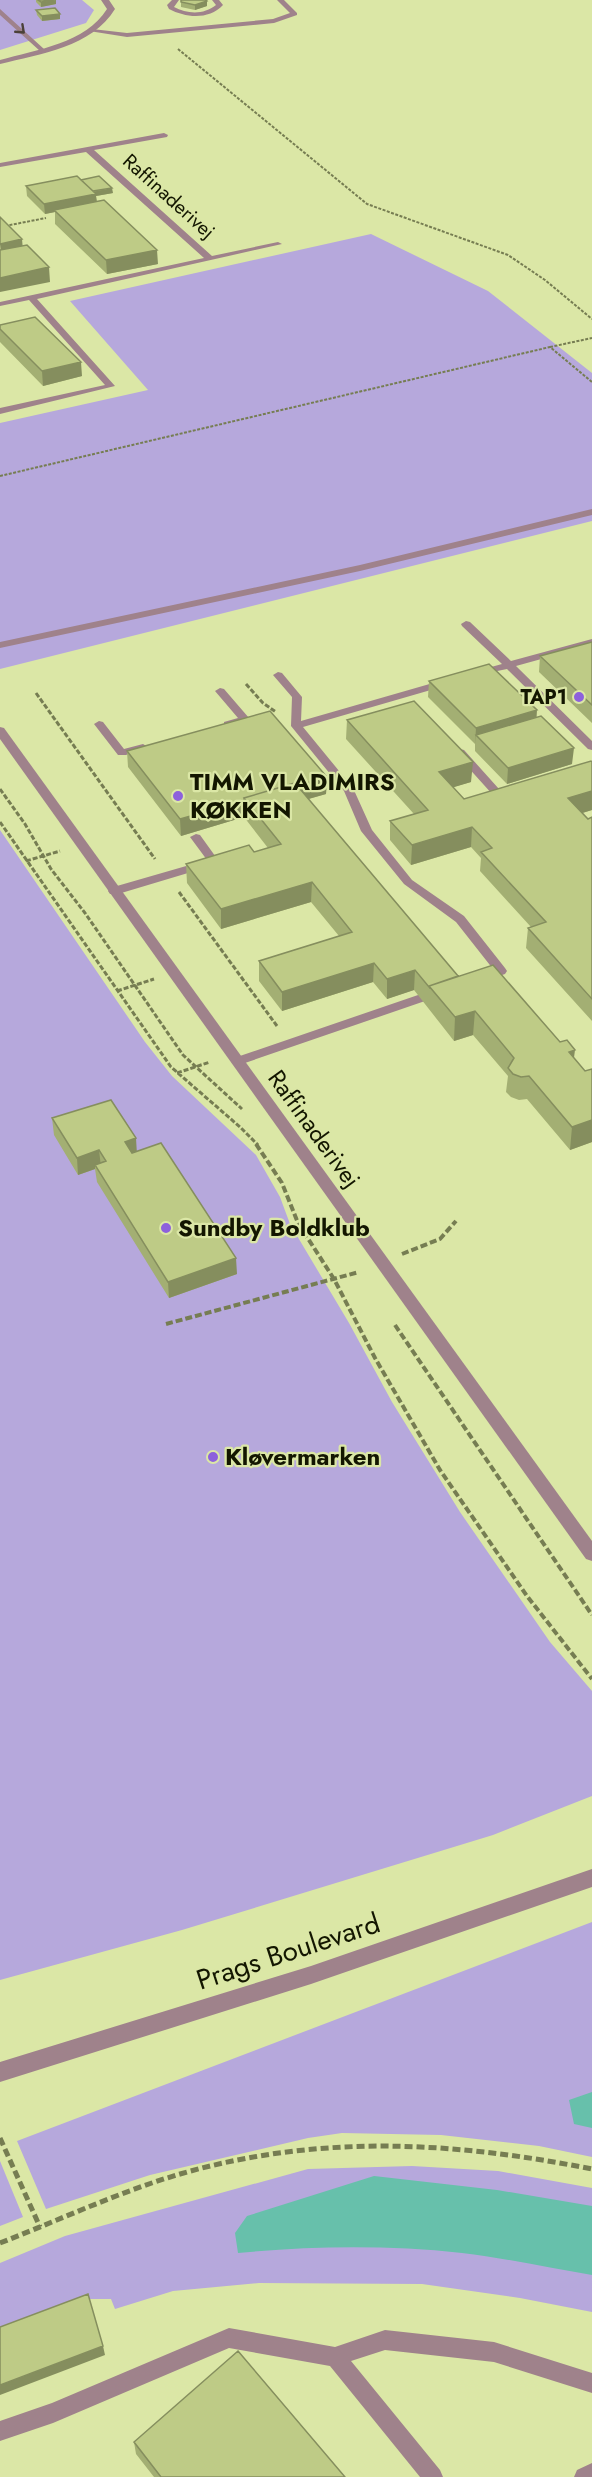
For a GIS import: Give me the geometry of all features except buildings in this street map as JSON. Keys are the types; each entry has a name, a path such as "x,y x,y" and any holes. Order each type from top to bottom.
{"street":[{"path":"0,62 42,50 92,31 108,17 111,9 105,0"},
{"name":"Raffinaderivej","path":"0,731 592,1554"},
{"name":"Prags Boulevard","path":"0,2072 311,1975 592,1878"}],"lane":[{"path":"176,0 170,5 171,8 179,12 194,14 215,10 220,5 215,0"},
{"path":"92,31 138,34 262,22 296,14 280,0"},
{"path":"0,11 42,50"},
{"path":"88,149 164,135"},
{"name":"Raffinaderivej","path":"0,165 88,149 210,259"},
{"path":"210,259 278,244"},
{"name":"Raffinaderivej","path":"0,304 210,259"},
{"path":"0,411 111,386 32,298"},
{"path":"0,645 360,568 592,512"},
{"path":"465,624 592,747"},
{"path":"464,678 592,642"},
{"path":"278,675 297,697 296,726 349,790 367,831 408,882 460,919 501,971 471,981"},
{"path":"296,726 411,698 452,681"},
{"path":"213,728 245,720 220,692"},
{"path":"99,724 122,753 159,743"},
{"path":"452,743 497,793 518,786"},
{"path":"114,891 214,862 196,837"},
{"path":"238,1061 421,998"},
{"path":"0,2431 53,2413 229,2338 335,2357 385,2340 494,2352 592,2383"},
{"path":"335,2357 433,2477"},
{"path":"584,2477 592,2473"}],"path":[{"path":"138,34 171,44 367,204 392,216 495,250 526,266 592,319"},
{"path":"4,226 46,218"},
{"path":"0,222 11,234"},
{"path":"0,476 592,338"},
{"path":"550,347 592,382"},
{"path":"246,684 263,703 296,726"},
{"path":"0,789 25,824 42,856 85,913 183,1055 246,1113"},
{"path":"0,822 125,1005 177,1074 240,1127 262,1151 282,1183 298,1223 334,1279 375,1358 440,1470 527,1596 592,1679"},
{"path":"26,861 42,856"},
{"path":"117,991 133,985"},
{"path":"177,1074 194,1067"},
{"path":"382,1262 440,1239 456,1221"},
{"path":"352,1262 365,1281"},
{"path":"166,1324 358,1272"},
{"path":"392,1320 592,1615"},
{"path":"0,2138 40,2227"},
{"path":"0,2243 187,2172 243,2159 311,2149 388,2144 459,2146 512,2153 592,2169"}],"shaded area":[{"path":"0,0 82,0 94,10 86,23 0,50"},
{"path":"371,234 488,291 592,373 592,521 0,669 0,423 148,390 70,301"},
{"name":"Kløvermarken","path":"0,830 145,1042 172,1076 256,1155 280,1197 290,1224 349,1323 392,1402 460,1512 550,1642 592,1691 592,1796 493,1835 182,1930 0,1980"},
{"path":"592,1922 592,2157 539,2146 441,2135 342,2133 308,2138 150,2175 46,2209 17,2141"},
{"path":"0,2161 23,2217 0,2226"},
{"path":"412,2166 498,2171 592,2188 592,2312 520,2298 422,2284 259,2283 173,2291 115,2309 111,2299 87,2299 0,2335 0,2263 65,2236 308,2169"}],"water":[{"path":"592,2092 592,2128 574,2124 569,2100"},
{"path":"374,2176 497,2190 592,2206 592,2275 511,2260 434,2250 322,2248 238,2253 235,2233 247,2216"}],"place":[{"name":"TAP1","path":"579,697"},
{"name":"TIMM VLADIMIRS KØKKEN","path":"178,796"},
{"name":"Sundby Boldklub","path":"166,1228"},
{"name":"Kløvermarken","path":"213,1457"}]}
